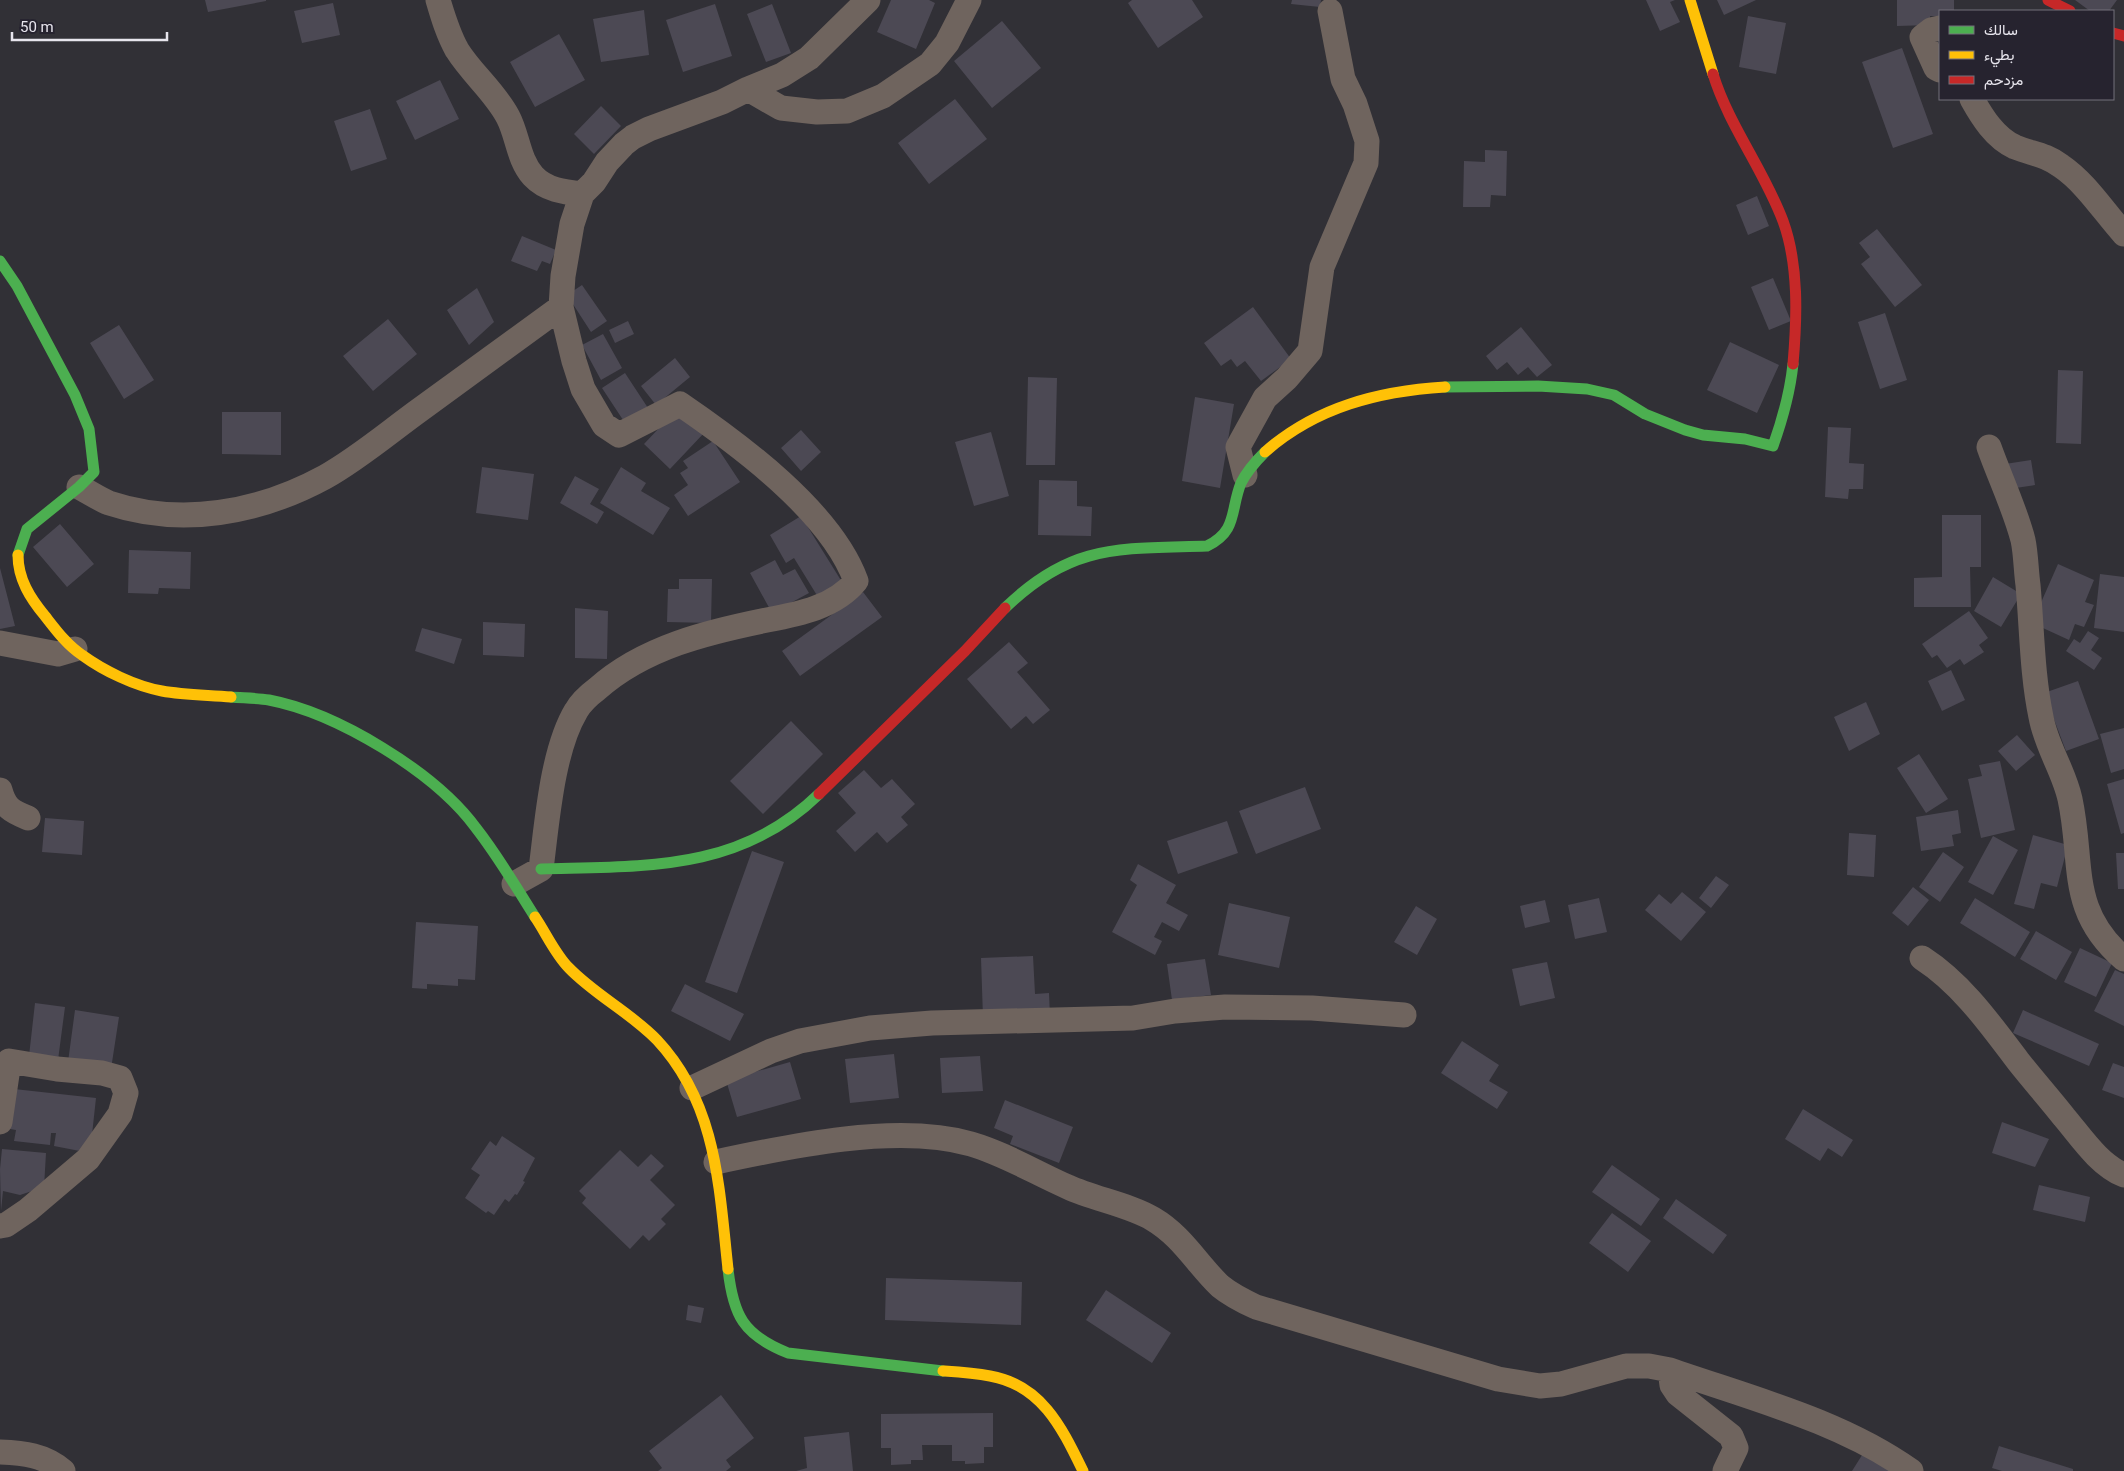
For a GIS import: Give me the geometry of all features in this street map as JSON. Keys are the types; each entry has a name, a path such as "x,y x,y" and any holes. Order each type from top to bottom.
{"street":[{"path":"438,0 448,33 458,50 501,104 509,119 522,159 534,176 560,192 582,194"},
{"path":"541,869 550,798 566,734 576,710 605,681 630,664 687,640 730,627 782,617 835,601 848,592 856,581 851,568 810,510 779,480 680,404 619,435 604,425 583,389 574,361 562,307 564,267 572,224 582,194 594,182 607,162 624,144 634,137 650,129 722,102 748,88 782,75 809,58 868,0"},
{"path":"748,88 780,108 817,112 847,110 865,104 882,96 930,64 947,44 969,0"},
{"path":"514,884 541,869 629,868 716,853 767,833 803,808 903,712 997,617 1038,580 1077,559 1098,554 1126,549 1207,546 1216,543 1226,535 1240,487 1246,475 1272,446 1308,420 1344,404 1384,393 1456,386 1556,386 1610,394 1646,414 1699,434 1738,438 1773,446 1784,415 1790,390 1796,332 1794,272 1790,245 1784,221 1721,100 1690,0"},
{"path":"1246,475 1238,448 1265,398 1287,378 1310,350 1322,267 1366,163 1367,141 1355,104 1343,79 1330,12"},
{"path":"1939,28 1931,30 1922,36 1936,68 1939,70"},
{"path":"1973,100 1979,112 1998,136 2016,148 2041,154 2061,165 2078,180 2124,234"},
{"path":"0,261 17,286 75,394 89,429 94,472 79,487 27,529 18,554 18,567 29,595 75,649 105,670 150,689 269,700 305,709 340,723 416,771 446,795 476,827 568,967 656,1039 674,1060 692,1088 705,1122 716,1162 731,1296 738,1317 749,1330 770,1346 788,1353 991,1376 1027,1388 1046,1405 1066,1436 1082,1471"},
{"path":"79,487 107,502 129,508 153,513 188,515 220,513 256,506 281,497 326,476 362,452 562,307"},
{"path":"1989,448 2023,541 2035,682 2041,720 2070,797 2074,818 2081,892 2092,923 2109,946 2124,959"},
{"path":"0,643 58,654 75,649"},
{"path":"0,790 3,802 14,813 28,818"},
{"path":"1922,958 1960,990 1992,1025 2087,1145 2114,1171 2124,1175"},
{"path":"692,1088 771,1051 800,1041 870,1028 932,1023 1133,1018 1175,1011 1225,1007 1312,1008 1404,1015"},
{"path":"0,1122 9,1061 102,1073 120,1078 126,1093 120,1114 88,1159 28,1210 6,1225 0,1226"},
{"path":"716,1162 775,1149 838,1140 917,1136 963,1142 1010,1159 1080,1192 1151,1218 1178,1238 1221,1286 1237,1298 1256,1307 1490,1377 1540,1386 1561,1384 1626,1366 1649,1366 1670,1370 1822,1424 1862,1442 1911,1471"},
{"path":"1670,1370 1672,1385 1678,1394 1731,1436 1736,1448 1725,1471"},
{"path":"0,1452 39,1456 54,1463 63,1471"}],"building":[{"path":"205,0 266,0 266,1 208,12"},
{"path":"891,0 929,0 935,3 916,49 877,32"},
{"path":"1132,0 1192,0 1203,17 1158,48 1128,3"},
{"path":"1292,0 1321,0 1320,7 1291,4"},
{"path":"1646,0 1675,0 1670,2 1680,22 1660,31"},
{"path":"1717,0 1756,0 1724,15"},
{"path":"1897,0 1954,0 1954,10 1939,10 1939,16 1930,16 1930,25 1897,26"},
{"path":"2075,0 2117,0 2110,10 2089,10"},
{"path":"333,3 340,35 302,43 294,11"},
{"path":"715,4 732,56 683,72 666,20"},
{"path":"772,4 791,53 766,62 747,14"},
{"path":"644,10 649,55 601,62 593,19"},
{"path":"1748,16 1786,23 1776,74 1739,67"},
{"path":"1002,21 1041,68 992,108 954,61"},
{"path":"559,34 585,80 535,107 510,62"},
{"path":"1902,48 1933,134 1893,148 1862,62"},
{"path":"440,80 459,119 415,140 396,101"},
{"path":"955,99 987,139 929,184 898,143"},
{"path":"601,106 621,126 594,154 574,134"},
{"path":"370,109 387,159 351,171 334,121"},
{"path":"1485,150 1507,151 1506,196 1491,195 1490,207 1463,207 1464,161 1485,162"},
{"path":"1757,196 1769,226 1748,235 1736,205"},
{"path":"1877,229 1922,285 1895,307 1861,264 1870,257 1859,243"},
{"path":"522,236 556,250 550,264 542,261 537,271 511,261"},
{"path":"1773,278 1791,321 1769,330 1751,287"},
{"path":"582,285 607,321 591,332 567,295"},
{"path":"477,288 494,322 469,345 447,310"},
{"path":"1253,307 1291,359 1261,381 1245,361 1237,367 1231,359 1221,366 1204,343"},
{"path":"1885,313 1907,380 1880,389 1858,322"},
{"path":"388,319 417,354 373,391 343,356"},
{"path":"628,321 634,334 615,343 609,330"},
{"path":"119,325 154,380 124,399 90,343"},
{"path":"1521,327 1552,365 1537,377 1528,367 1518,375 1507,362 1497,370 1486,356"},
{"path":"603,334 622,368 601,380 582,345"},
{"path":"1730,342 1779,365 1757,413 1707,390"},
{"path":"675,358 690,377 656,405 641,386"},
{"path":"2058,370 2083,371 2081,444 2056,443"},
{"path":"625,373 648,408 625,423 602,388"},
{"path":"1028,377 1057,378 1055,465 1026,465"},
{"path":"1195,397 1234,404 1220,488 1182,481"},
{"path":"678,408 704,433 670,469 644,444"},
{"path":"222,412 281,412 281,455 222,454"},
{"path":"1828,427 1851,428 1849,463 1864,464 1863,489 1849,489 1848,499 1825,497"},
{"path":"801,430 821,452 801,471 781,448"},
{"path":"991,432 1009,496 974,506 955,442"},
{"path":"713,441 740,482 688,516 674,495 688,485 680,473 688,468 683,461"},
{"path":"2031,460 2035,485 2009,489 2005,464"},
{"path":"482,467 534,474 528,520 476,513"},
{"path":"621,467 646,483 641,491 670,508 653,535 600,503"},
{"path":"575,476 599,489 590,504 604,512 597,524 560,503"},
{"path":"1039,480 1077,481 1077,506 1092,507 1091,536 1038,535"},
{"path":"1942,515 1981,515 1981,567 1970,567 1971,607 1914,607 1914,578 1942,577"},
{"path":"801,516 842,582 818,597 794,558 786,563 770,535"},
{"path":"60,524 94,564 67,587 33,547"},
{"path":"129,550 191,552 190,589 159,588 158,594 128,593"},
{"path":"775,560 783,575 795,569 809,593 772,613 750,573"},
{"path":"2058,564 2094,580 2085,602 2094,605 2084,627 2075,624 2069,640 2032,623"},
{"path":"0,568 15,626 0,629"},
{"path":"2100,574 2124,577 2124,632 2094,628"},
{"path":"1993,577 2021,594 2001,627 1974,611"},
{"path":"679,579 712,579 711,623 667,622 668,589 679,589"},
{"path":"863,592 882,617 800,676 782,651"},
{"path":"575,608 608,611 607,659 575,658"},
{"path":"1969,611 1988,638 1979,645 1984,652 1964,665 1960,659 1947,668 1937,655 1932,658 1922,644"},
{"path":"483,622 525,624 524,657 483,655"},
{"path":"422,628 462,639 454,664 415,651"},
{"path":"2088,631 2099,638 2091,650 2102,658 2094,670 2066,651 2074,639 2080,643"},
{"path":"1009,642 1028,663 1017,672 1050,710 1033,724 1026,716 1011,729 967,679"},
{"path":"1951,670 1965,700 1942,711 1928,681"},
{"path":"2078,681 2099,739 2066,751 2044,693"},
{"path":"1866,702 1880,734 1849,751 1834,717"},
{"path":"791,721 823,754 763,814 730,781"},
{"path":"2124,728 2124,769 2111,773 2100,734"},
{"path":"2017,735 2035,755 2016,771 1998,751"},
{"path":"1919,754 1948,799 1926,813 1897,768"},
{"path":"2000,761 2015,830 1981,838 1968,779 1982,776 1979,765"},
{"path":"864,770 881,788 892,779 915,804 901,817 908,825 887,843 877,832 855,852 836,831 856,813 838,793"},
{"path":"2124,779 2124,833 2121,834 2107,784"},
{"path":"1305,787 1321,829 1256,854 1239,811"},
{"path":"1958,810 1961,833 1952,835 1954,846 1921,851 1916,817"},
{"path":"45,818 84,821 82,855 42,852"},
{"path":"1227,821 1238,853 1178,874 1167,841"},
{"path":"1849,833 1876,835 1874,877 1847,875"},
{"path":"2033,835 2068,845 2057,887 2041,883 2034,909 2014,904"},
{"path":"1993,836 2018,850 1993,895 1968,882"},
{"path":"752,851 784,862 737,993 705,982"},
{"path":"1943,852 1964,867 1940,902 1919,887"},
{"path":"2116,853 2124,853 2124,889 2118,889"},
{"path":"1138,864 1176,885 1166,903 1188,915 1179,931 1162,922 1154,937 1162,941 1155,955 1112,932 1137,885 1130,880"},
{"path":"1716,876 1729,885 1711,908 1699,898"},
{"path":"1913,887 1929,900 1908,926 1892,913"},
{"path":"1682,892 1706,912 1681,941 1645,910 1659,894 1671,904"},
{"path":"1599,898 1607,932 1575,939 1568,905"},
{"path":"1975,898 2030,932 2015,957 1960,923"},
{"path":"1545,900 1550,922 1525,928 1520,906"},
{"path":"1229,903 1290,917 1279,968 1218,955"},
{"path":"1416,906 1437,919 1417,955 1394,942"},
{"path":"416,922 478,926 475,980 458,979 458,986 427,984 427,989 412,988"},
{"path":"2036,931 2072,952 2056,980 2020,959"},
{"path":"2080,948 2112,963 2096,997 2064,982"},
{"path":"1033,956 1035,994 1049,993 1050,1016 983,1018 981,958"},
{"path":"1205,959 1211,995 1172,1000 1167,964"},
{"path":"1547,962 1555,998 1520,1006 1512,969"},
{"path":"2115,970 2124,974 2124,1026 2094,1011"},
{"path":"685,984 744,1014 730,1041 671,1011"},
{"path":"35,1003 65,1007 58,1060 29,1056"},
{"path":"75,1010 119,1017 111,1069 68,1062"},
{"path":"2023,1010 2099,1044 2089,1066 2013,1033"},
{"path":"1462,1041 1499,1065 1489,1081 1508,1092 1497,1109 1441,1073"},
{"path":"894,1054 899,1098 850,1103 845,1059"},
{"path":"980,1056 983,1091 942,1093 940,1058"},
{"path":"790,1062 801,1099 737,1117 726,1080"},
{"path":"2113,1063 2124,1067 2124,1098 2102,1090"},
{"path":"14,1089 96,1098 90,1153 54,1146 56,1133 51,1133 50,1145 14,1141 16,1130 10,1129"},
{"path":"1005,1100 1073,1127 1059,1163 1010,1144 1013,1136 994,1128"},
{"path":"1803,1109 1853,1140 1842,1157 1828,1148 1820,1161 1785,1139"},
{"path":"2002,1122 2049,1139 2035,1167 1992,1153"},
{"path":"502,1136 535,1158 523,1181 525,1182 517,1195 515,1194 509,1202 505,1199 494,1215 488,1211 486,1213 465,1198 480,1175 471,1169 490,1141 496,1146"},
{"path":"2,1149 46,1153 44,1187 20,1195 3,1191 1,1211 0,1169"},
{"path":"620,1150 638,1167 651,1154 664,1166 650,1180 675,1205 661,1219 666,1224 649,1241 643,1235 630,1249 582,1203 586,1198 579,1191"},
{"path":"1612,1165 1660,1199 1641,1226 1592,1192"},
{"path":"2039,1185 2090,1197 2085,1222 2033,1210"},
{"path":"1676,1199 1727,1235 1713,1254 1663,1218"},
{"path":"1612,1213 1651,1241 1628,1272 1589,1243"},
{"path":"886,1278 1022,1282 1021,1325 885,1320"},
{"path":"1106,1290 1171,1333 1152,1363 1086,1320"},
{"path":"688,1305 704,1308 701,1323 686,1320"},
{"path":"721,1395 754,1438 726,1460 731,1467 726,1471 658,1471 662,1468 649,1451"},
{"path":"993,1413 993,1447 984,1447 984,1463 965,1464 965,1461 952,1461 952,1445 922,1445 923,1460 911,1460 911,1464 891,1465 891,1448 881,1448 881,1414"},
{"path":"849,1432 853,1471 796,1471 807,1468 804,1437"},
{"path":"1999,1446 2073,1469 2073,1471 2002,1471 1992,1468"},
{"path":"1864,1452 1893,1471 1852,1471"}],"traffic: fast":[{"path":"0,261 17,286 75,395 89,429 94,472 79,487 27,529 18,555"},
{"path":"1445,387 1538,386 1587,389 1614,395 1645,414 1685,430 1703,435 1745,439 1773,446 1786,405 1793,364"},
{"path":"1005,608 1029,587 1052,571 1075,561 1098,554 1122,550 1207,546 1224,534 1232,519 1241,483 1252,466 1265,452"},
{"path":"231,697 269,700 296,707 354,731 410,766 436,786 476,828 535,917"},
{"path":"541,869 653,865 689,860 723,851 756,838 788,819 819,794"},
{"path":"728,1269 733,1299 743,1322 760,1339 773,1346 788,1353 943,1371"}],"traffic: slow":[{"path":"1690,0 1713,74"},
{"path":"1265,452 1305,423 1349,404 1372,397 1445,387"},
{"path":"18,555 20,572 34,602 67,642 91,661 120,677 152,689 231,697"},
{"path":"535,917 564,962 579,978 636,1021 657,1040 677,1065 692,1091 712,1148 722,1208 728,1269"},
{"path":"943,1371 990,1376 1008,1381 1024,1389 1037,1399 1058,1424 1083,1471"}],"traffic: jam":[{"path":"2048,0 2068,10"},
{"path":"2114,33 2124,36"},
{"path":"1713,74 1728,112 1775,202 1788,238 1792,255 1796,310 1793,364"},
{"path":"819,794 965,651 1005,608"}]}
